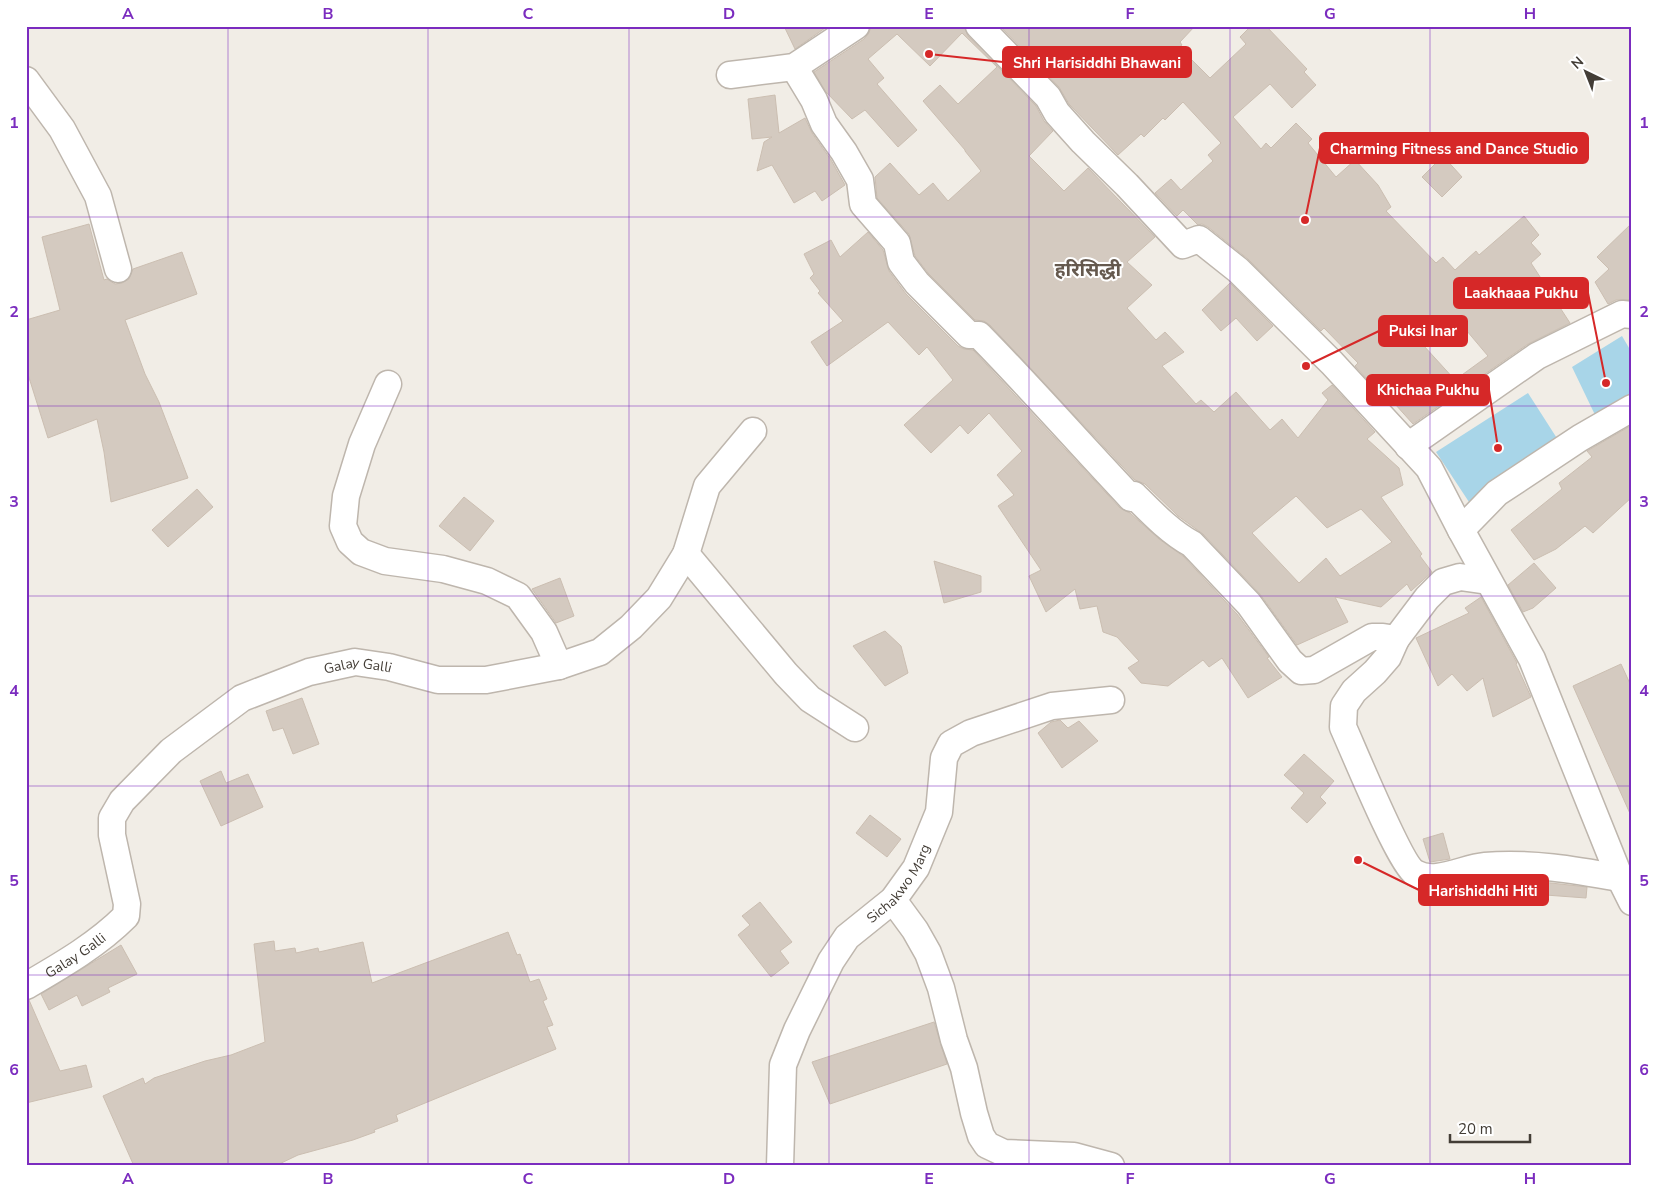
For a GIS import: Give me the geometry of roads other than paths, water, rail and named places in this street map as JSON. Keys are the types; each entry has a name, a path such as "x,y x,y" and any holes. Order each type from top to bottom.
{"street":[{"path":"730,74 794,67 856,26"},
{"path":"979,26 1048,97 1057,113 1083,142 1127,185 1183,245 1199,239 1238,270 1332,363 1428,468 1488,581 1532,658 1620,878 1632,902"},
{"path":"794,67 814,100 824,124 844,152 860,180 864,204 897,243 901,262 917,283 970,335 979,335 1130,498 1134,495 1182,539 1192,544 1249,604 1290,661 1301,670 1314,670 1372,637 1396,639"},
{"path":"26,80 62,129 98,196 118,270"},
{"path":"1408,446 1537,356 1622,314 1632,315"},
{"path":"388,384 362,444 346,496 342,526 350,542 361,552 385,561 443,569 487,581 518,596 544,632 558,666"},
{"path":"1461,530 1497,493 1580,438 1632,408"},
{"name":"Galay Galli","path":"26,986 76,957 126,916 126,904 112,835 112,818 122,801 171,751 242,698 309,672 355,662 389,667 438,680 486,680 558,666 600,652 631,628 659,598 686,554 707,486 753,431"},
{"path":"686,554 786,674 810,699 855,728"},
{"path":"1488,581 1460,577 1443,582 1427,598 1396,639 1388,657 1354,691 1344,706 1343,727 1399,851 1414,872 1431,878 1483,866 1526,864 1620,878"},
{"name":"Sichakwo Marg","path":"780,1166 782,1065 797,1030 832,961 847,937 893,900 916,868 939,812 944,758 950,744 971,733 1052,706 1111,700"},
{"path":"893,900 915,930 928,953 941,988 954,1040 964,1068 974,1113 981,1136 986,1144 1004,1153 1074,1156 1111,1166"}],"water":[{"path":"1622,336 1632,353 1632,398 1596,417 1572,367"},
{"path":"1528,393 1560,443 1469,502 1436,452"}],"place":[{"name":"Shri Harisiddhi Bhawani","path":"929,54"},
{"name":"Charming Fitness and Dance Studio","path":"1305,220"},
{"name":"Puksi Inar","path":"1306,366"},
{"name":"Laakhaaa Pukhu","path":"1606,383"},
{"name":"Khichaa Pukhu","path":"1498,448"},
{"name":"Harishiddhi Hiti","path":"1358,860"}],"district":[{"name":"हरिसिद्धी","path":"1088,269"}]}
